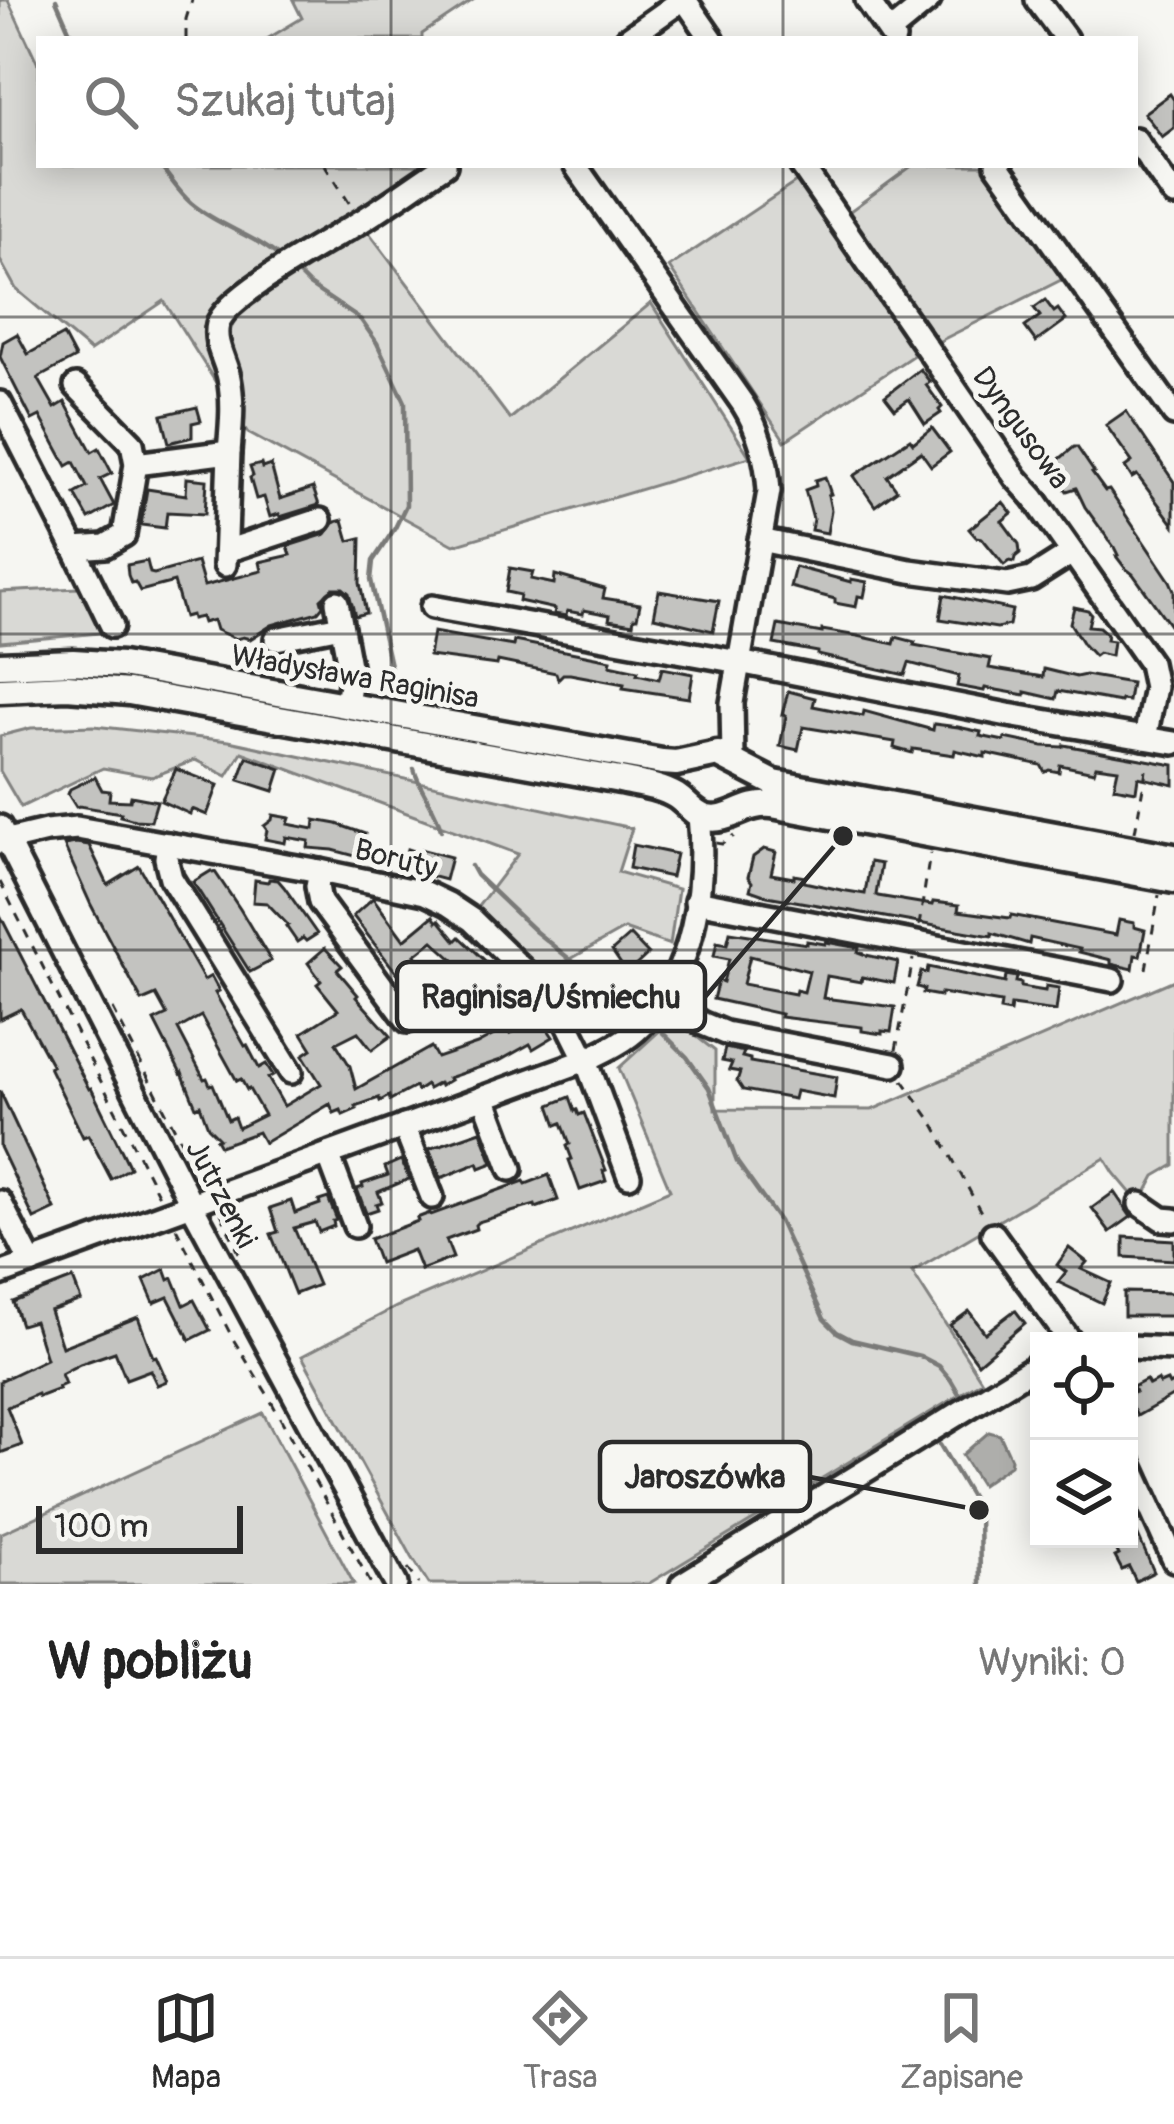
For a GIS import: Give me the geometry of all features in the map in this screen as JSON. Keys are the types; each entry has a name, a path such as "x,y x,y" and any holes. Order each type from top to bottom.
{"main road":[{"name":"Władysława Raginisa","path":"0,665 122,665 662,762 720,759 774,783 1174,857"},
{"name":"Władysława Raginisa","path":"0,689 67,687 209,705 620,779 669,793 693,810"},
{"path":"731,814 747,792 746,777 720,759 687,770 682,784 693,810 717,819 761,804 772,805 1166,888"}],"street":[{"path":"631,36 683,0 710,36"},
{"path":"867,0 892,36 929,0"},
{"path":"1037,0 1064,36"},
{"path":"1138,143 1174,194"},
{"path":"320,520 225,558 233,410 218,325 236,302 440,168"},
{"path":"576,168 753,420 768,468 769,491 720,759"},
{"name":"Dyngusowa","path":"803,168 1150,663 1157,740"},
{"path":"999,168 1174,413"},
{"path":"74,548 105,546 124,535 136,464 132,443 76,386"},
{"path":"0,403 112,626"},
{"path":"136,464 230,452"},
{"path":"760,540 910,571 1007,584 1030,578 1072,553"},
{"path":"338,602 352,676 347,706"},
{"path":"432,607 1157,740"},
{"path":"277,639 341,626"},
{"path":"0,1274 586,1060 631,1035 664,999 683,959 700,873 693,810"},
{"path":"700,873 731,814"},
{"name":"Boruty","path":"2,837 77,828 425,892 472,920 558,1004 586,1060 629,1176"},
{"name":"Jutrzenki","path":"2,837 396,1584"},
{"path":"168,844 171,878 291,1072"},
{"path":"320,871 320,902 408,1021"},
{"path":"696,901 1112,980"},
{"path":"664,999 701,1024 725,1033 892,1065"},
{"path":"484,1097 511,1169"},
{"path":"404,1126 432,1197"},
{"path":"328,1154 355,1226"},
{"path":"0,1202 31,1263"},
{"path":"1139,1204 1162,1219 1174,1220"},
{"path":"993,1234 1064,1332"},
{"path":"1138,1347 1174,1349"},
{"path":"682,1584 1030,1370"},
{"path":"1138,1481 1174,1560"}],"path":[{"path":"186,36 192,0"},
{"path":"327,168 361,221"},
{"path":"1135,833 1157,740"},
{"path":"0,882 166,1213 371,1584"},
{"path":"1146,969 1166,888"},
{"path":"892,1065 935,1126 993,1234"}],"shaded area":[{"path":"0,0 8,0 36,60 36,168 441,168 361,222 510,419 651,303 750,457 454,545 248,433 164,301 90,351 16,289 0,260"},
{"path":"293,0 473,0 422,36 272,36 302,18"},
{"path":"909,168 985,168 1063,279 918,352 785,441 669,267 799,180 831,225"},
{"path":"78,588 97,617 101,633 0,642 0,592"},
{"path":"94,726 229,741 632,828 618,872 678,889 670,945 624,929 544,974 476,909 518,854 242,752 227,776 195,760 152,777 103,768 21,807 0,771 0,736 31,728"},
{"path":"1174,980 1174,1165 1155,1176 1140,1204 1105,1158 912,1272 982,1381 648,1584 429,1584 302,1356 396,1307 670,1190 619,1068 676,1016 715,1051 715,1109 872,1110"},
{"path":"263,1413 354,1584 0,1584 0,1534"},
{"path":"989,1432 1000,1435 1011,1459 1010,1465 981,1485 962,1455"}],"building":[{"path":"1170,94 1174,128 1162,137 1144,113"},
{"path":"1045,300 1066,320 1036,342 1025,327 1040,316 1034,308"},
{"path":"17,334 28,354 63,335 75,358 38,378 55,408 65,402 92,452 99,448 112,473 100,479 114,505 89,519 75,494 87,487 74,462 67,466 40,416 32,420 0,357 3,342"},
{"path":"920,369 942,407 925,424 909,399 895,409 885,396"},
{"path":"197,407 201,421 192,423 192,437 169,443 162,415"},
{"path":"1126,411 1174,482 1174,525 1137,475 1132,478 1125,467 1132,462 1106,425"},
{"path":"932,428 950,452 931,466 921,452 887,476 897,490 875,506 854,476"},
{"path":"1074,447 1170,581 1174,631 1116,556 1076,488 1067,491 1050,467"},
{"path":"261,464 262,468 271,465 280,499 313,488 319,505 270,517 264,497 256,499 250,478 250,467"},
{"path":"825,477 831,494 827,533 811,530 813,519 805,490"},
{"path":"187,478 207,480 205,514 167,512 165,528 141,525 147,489 186,495"},
{"path":"1003,502 1012,513 1002,521 1020,553 1004,565 969,529"},
{"path":"343,520 349,541 361,538 360,583 366,613 355,616 349,593 333,588 321,599 318,612 272,625 250,639 236,639 216,630 213,620 203,623 201,617 184,617 174,582 140,591 128,575 127,565 147,561 154,574 197,562 204,586 262,571 260,562 291,555 288,546 326,534"},
{"path":"795,567 867,582 864,597 858,596 856,607 790,587"},
{"path":"510,568 533,572 531,579 554,584 555,575 605,589 603,598 640,604 637,618 633,624 584,610 583,614 567,611 566,616 519,601 520,595 506,592"},
{"path":"659,591 719,601 713,631 654,617"},
{"path":"944,595 1012,610 1009,625 997,628 940,619"},
{"path":"1074,607 1088,610 1088,626 1099,627 1107,634 1106,640 1113,641 1111,656 1094,656 1083,644 1070,623"},
{"path":"778,625 894,644 896,637 914,645 991,659 989,668 1043,677 1044,669 1131,683 1128,701 1058,691 1056,699 984,691 957,686 959,676 909,663 905,675 774,644"},
{"path":"433,632 513,646 514,641 611,660 610,665 659,679 662,668 693,674 689,698 570,674 558,679 556,673 498,661 497,665 429,656"},
{"path":"788,691 815,698 813,706 863,716 864,711 933,730 934,724 958,727 1004,741 1064,745 1174,765 1174,785 1138,777 1136,791 1114,787 1118,769 1096,766 1094,772 1060,765 1059,772 1045,772 1041,765 985,753 985,757 955,750 954,755 913,749 912,753 894,748 895,742 803,727 798,750 780,746"},
{"path":"247,757 281,769 274,791 239,780"},
{"path":"176,769 218,785 207,815 192,809 190,814 161,801"},
{"path":"95,777 102,790 110,791 109,800 130,801 131,796 157,801 151,821 76,807 70,789"},
{"path":"273,815 290,818 288,824 314,829 315,820 365,834 361,849 355,856 308,848 309,841 265,839 264,826"},
{"path":"64,845 89,845 108,885 139,866 204,980 211,976 219,991 215,993 259,1068 266,1064 273,1075 268,1078 284,1106 321,1084 303,1055 312,1049 302,1033 338,1010 317,984 321,981 308,963 325,948 342,966 337,970 356,997 391,1036 372,1050 358,1032 336,1043 350,1066 356,1089 431,1047 437,1058 507,1028 510,1034 539,1016 553,1037 533,1049 530,1044 501,1060 448,1078 440,1086 428,1089 426,1085 417,1091 415,1087 390,1100 389,1096 356,1106 343,1115 341,1110 334,1113 330,1104 264,1143 258,1132 220,1146 154,1021 167,1015 156,995 142,1001","holes":["201,1016 237,1081 241,1079 249,1089 264,1115 238,1128 234,1117 228,1120 213,1084 204,1079 178,1029"]},
{"path":"633,845 676,854 671,877 629,868"},
{"path":"407,849 451,857 445,880 401,873"},
{"path":"764,849 776,852 771,874 805,877 804,882 841,890 865,894 870,862 881,864 878,896 959,905 958,911 1011,915 1116,935 1119,920 1134,923 1145,930 1140,956 1135,955 1133,969 1080,949 1030,938 1029,944 992,933 767,896 750,890 748,877 753,857"},
{"path":"211,871 271,961 250,972 193,882"},
{"path":"255,880 278,880 317,934 297,942 267,903 253,902"},
{"path":"373,898 404,940 433,916 439,920 517,995 501,1011 433,941 415,955 457,1019 441,1031 353,916"},
{"path":"0,915 130,1168 111,1179 88,1135 83,1137 21,1009 0,1019"},
{"path":"730,932 807,944 826,942 898,962 894,983 827,976 823,998 895,1007 891,1032 780,1017 713,999 729,959 714,956 717,942 727,944","holes":["750,956 809,971 804,992 796,990 795,994 743,984"]},
{"path":"630,935 648,954 634,967 646,980 635,990 621,974 625,970 612,951"},
{"path":"928,967 1005,983 1006,975 1017,977 1021,987 1045,991 1046,986 1059,988 1056,1011 1011,1005 1010,1012 1000,1010 1001,1003 923,993 917,987 921,972 927,973"},
{"path":"725,1048 744,1052 742,1057 750,1062 837,1077 834,1098 796,1091 794,1099 743,1090 737,1081 740,1072 729,1070 732,1063 722,1061"},
{"path":"0,1091 55,1209 34,1219 0,1147"},
{"path":"570,1097 575,1111 584,1113 606,1170 606,1181 580,1190 569,1160 570,1144 550,1105"},
{"path":"481,1131 493,1163 480,1168 478,1163 441,1178 429,1149"},
{"path":"401,1160 409,1179 378,1192 382,1202 376,1204 378,1209 366,1213 357,1189 388,1175 385,1167"},
{"path":"549,1175 558,1200 478,1222 476,1229 446,1240 453,1258 421,1270 413,1250 379,1263 370,1239 430,1213"},
{"path":"1114,1192 1131,1217 1110,1232 1092,1208"},
{"path":"328,1198 337,1220 334,1226 319,1232 315,1222 294,1228 318,1285 295,1294 271,1234 278,1232 270,1208 291,1201 295,1213"},
{"path":"1124,1237 1174,1240 1174,1260 1124,1257"},
{"path":"1069,1248 1087,1262 1081,1269 1111,1283 1102,1303 1058,1282 1066,1272 1057,1265"},
{"path":"165,1269 184,1305 194,1300 210,1330 190,1340 168,1297 154,1303 144,1280"},
{"path":"73,1279 81,1300 50,1311 62,1347 138,1317 167,1381 157,1385 150,1370 126,1379 115,1352 80,1364 61,1374 65,1384 59,1389 7,1407 22,1445 0,1453 0,1381 46,1359 34,1321 21,1325 13,1302"},
{"path":"1124,1292 1174,1293 1174,1316 1124,1316"},
{"path":"1015,1310 1025,1323 978,1363 950,1325 969,1311 985,1333"},
{"path":"1146,1380 1149,1385 1158,1380 1160,1384 1174,1382 1174,1395 1138,1415 1138,1384"},
{"path":"1138,1536 1154,1572 1136,1581 1129,1567 1122,1570 1115,1557 1119,1555 1116,1548 1138,1548"}],"waterway":[{"path":"56,0 72,36"},
{"path":"161,168 191,203 284,261"},
{"path":"294,270 361,320 405,402 406,505 373,561 371,580 393,679"},
{"path":"414,769 441,830"},
{"path":"471,866 626,1013"},
{"path":"663,1033 709,1088 737,1162 779,1221 824,1319 852,1340 920,1356 939,1366 961,1397"},
{"path":"940,1445 979,1510 980,1584"}],"place":[{"name":"Raginisa/Uśmiechu","path":"843,836"},
{"name":"Jaroszówka","path":"979,1510"}]}
